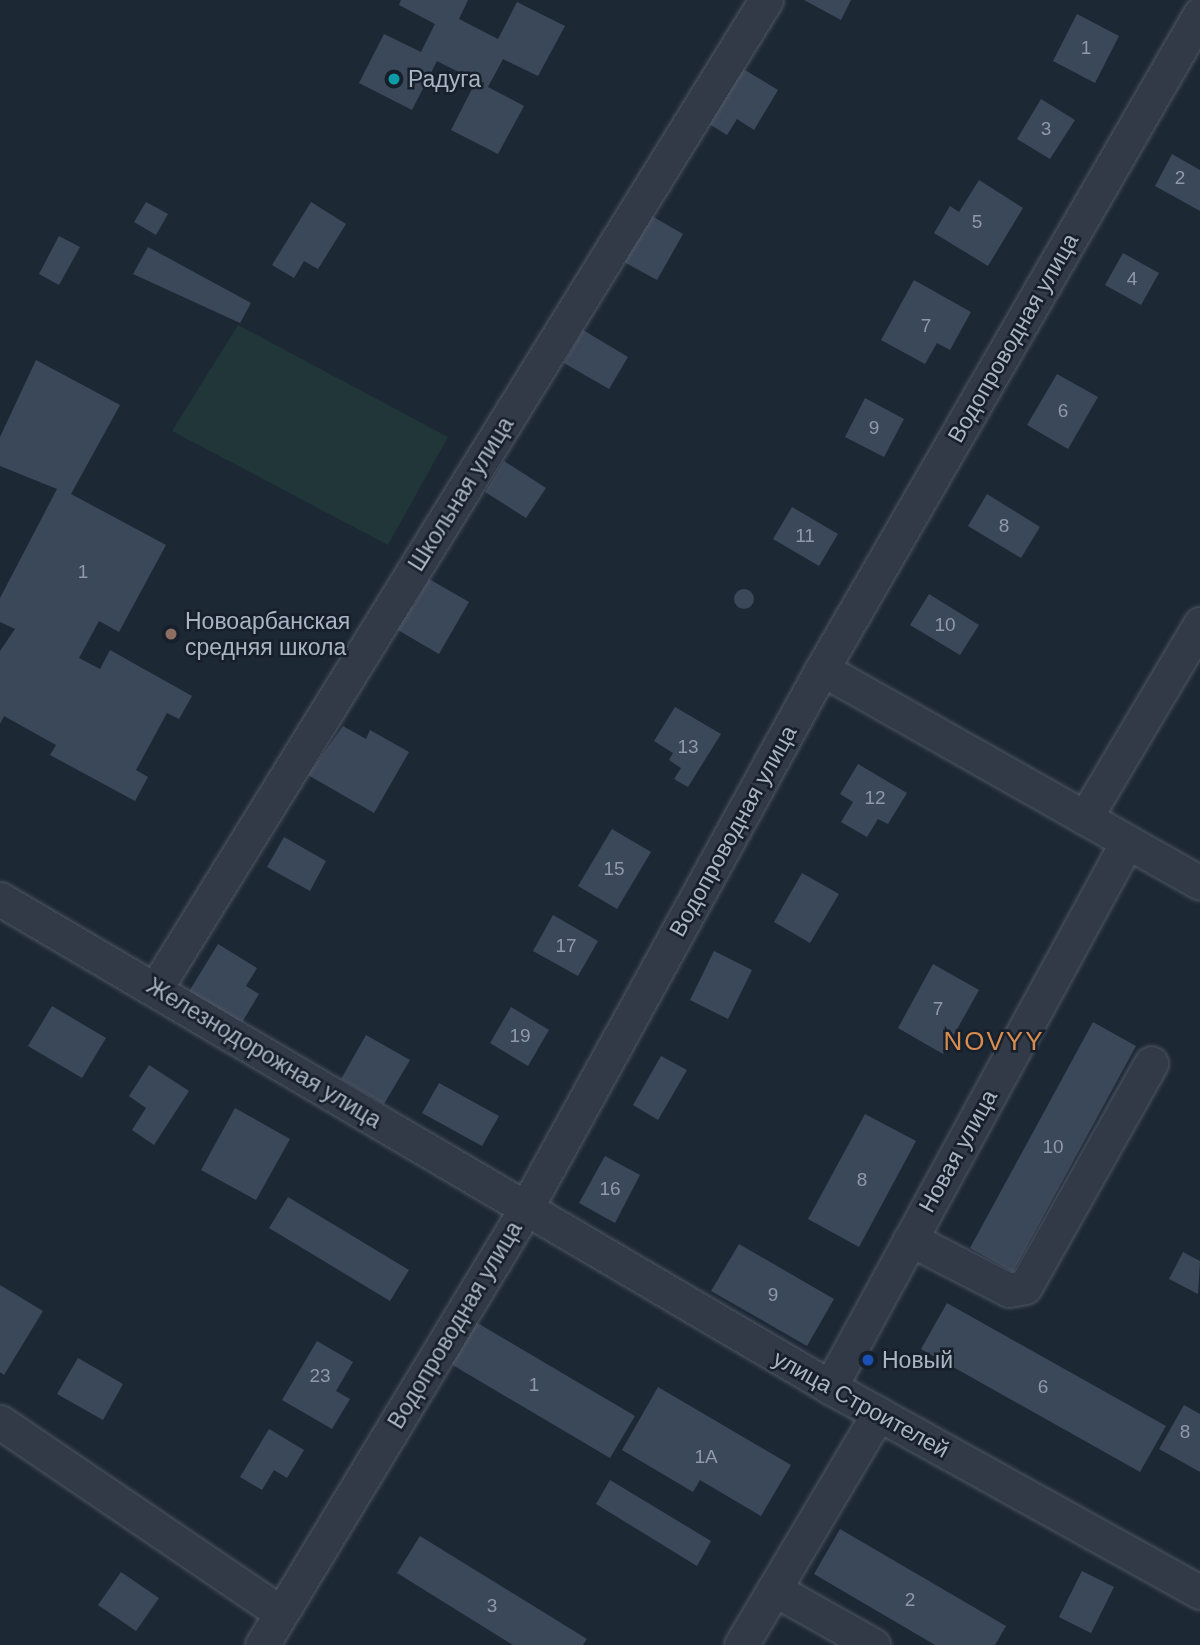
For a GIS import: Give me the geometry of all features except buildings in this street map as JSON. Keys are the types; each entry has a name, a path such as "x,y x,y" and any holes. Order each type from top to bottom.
{"street":[{"name":"Школьная улица","path":"156,988 766,0"},
{"name":"Водопроводная улица","path":"262,1645 525,1210 822,669 1200,14"},
{"path":"1085,818 1200,624"},
{"path":"822,669 1200,883"},
{"name":"Новая улица","path":"830,1387 1126,842"},
{"name":"Железнодорожная улица","path":"0,899 156,988 525,1210"},
{"path":"910,1238 1009,1290 1025,1287 1151,1063"},
{"name":"улица Строителей","path":"525,1210 830,1387 1200,1592"},
{"path":"741,1645 878,1414"},
{"path":"0,1422 280,1612"},
{"path":"774,1589 873,1645"}],"green space":[{"path":"238,325 448,437 388,545 172,431"}],"place":[{"name":"Радуга","path":"394,79"},
{"name":"Новоарбанская средняя школа","path":"171,634"},
{"name":"Новый","path":"868,1360"}],"district":[{"name":"NOVYY","path":"994,1042"}]}
